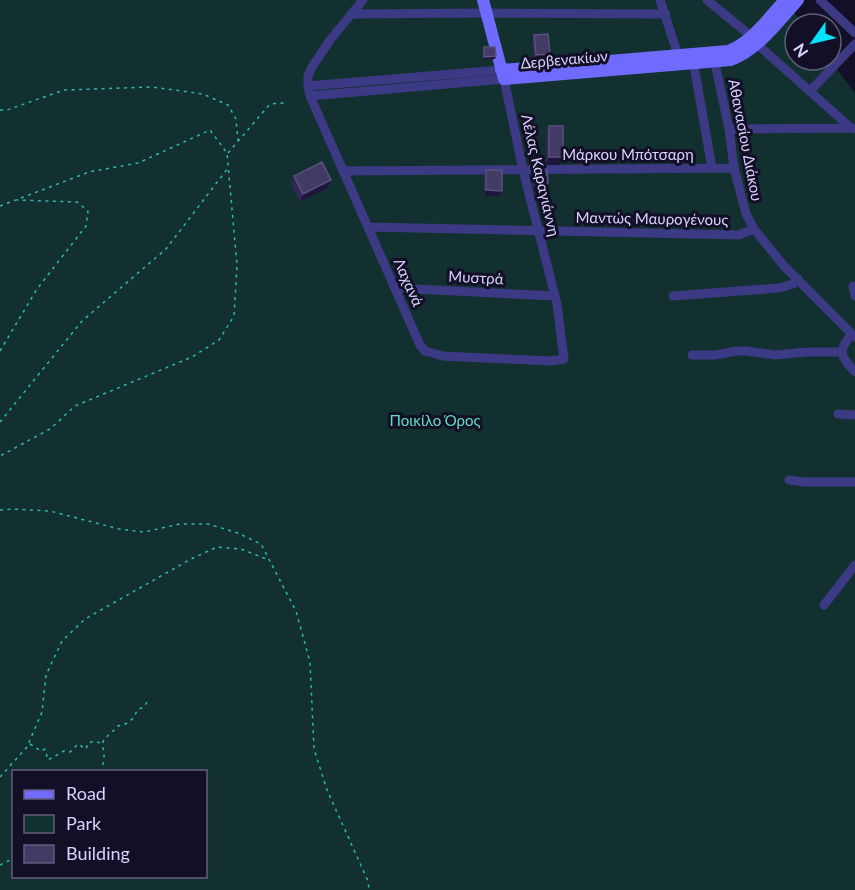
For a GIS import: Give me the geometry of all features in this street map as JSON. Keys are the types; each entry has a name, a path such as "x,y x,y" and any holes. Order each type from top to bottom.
{"street":[{"path":"309,91 308,76 312,67 330,40 363,0"},
{"name":"Λέλας Καραγιάννη","path":"483,0 555,296 564,358"},
{"path":"660,0 678,55"},
{"path":"707,0 853,128"},
{"name":"Δερβενακίων","path":"309,91 714,57 730,60 741,56 785,0"},
{"name":"Δερβενακίων","path":"754,40 798,0"},
{"path":"820,0 855,33"},
{"path":"351,14 666,14"},
{"path":"810,91 855,44"},
{"name":"Δερβενακίων","path":"502,75 678,55 693,59"},
{"name":"Αθανασίου Διάκου","path":"714,57 729,129 734,168 746,214 754,229 784,266 853,335"},
{"path":"693,59 712,168"},
{"name":"Λαχανά","path":"309,91 416,337 425,351 442,356 491,360 550,362 564,358"},
{"path":"729,129 853,128"},
{"name":"Μάρκου Μπότσαρη","path":"343,171 734,168"},
{"name":"Μαντώς Μαυρογένους","path":"368,227 738,235 754,229"},
{"path":"673,296 779,288 798,279"},
{"path":"853,286 855,296"},
{"name":"Μυστρά","path":"395,288 555,296"},
{"path":"853,335 843,346 841,352 843,358 855,372"},
{"path":"692,355 715,355 737,351 775,355 841,352"},
{"path":"838,414 855,415"},
{"path":"789,480 855,482"},
{"path":"824,604 855,565"}],"path":[{"path":"0,110 7,110 64,90 152,87 193,92 228,105 236,118 238,141"},
{"path":"227,153 270,104 285,103"},
{"path":"0,206 89,172 138,163 210,130 227,153 237,265 234,316 219,340 192,357 75,406 50,429 0,456"},
{"path":"0,422 82,321 166,249 229,167"},
{"path":"0,351 37,289 86,225 88,211 77,202 16,200"},
{"path":"0,510 50,511 119,529 144,532 180,524 208,524 238,533 261,544 296,611 310,662 314,749 327,790 368,880 369,890"},
{"path":"0,777 29,743 42,712 45,675 62,641 85,619 191,559 217,547 241,549 269,560"},
{"path":"100,770 105,754 102,744 105,738 117,726 124,725 135,717 137,710 149,702"},
{"path":"29,743 40,751 45,749 48,760 64,751 70,752 78,744 86,749 88,743 95,741 102,744"}],"green space":[{"name":"Ποικίλο Όρος","path":"0,0 787,0 794,12 783,12 783,72 839,72 855,93 855,890 0,890"}],"building":[{"path":"548,34 550,54 536,55 534,35"},
{"path":"484,47 495,47 496,56 484,57"},
{"path":"549,126 563,126 563,157 549,157"},
{"path":"322,162 331,180 303,194 294,176"},
{"path":"486,170 502,170 502,191 486,190"},
{"path":"539,170 547,170 548,183 535,185 534,180"}]}
